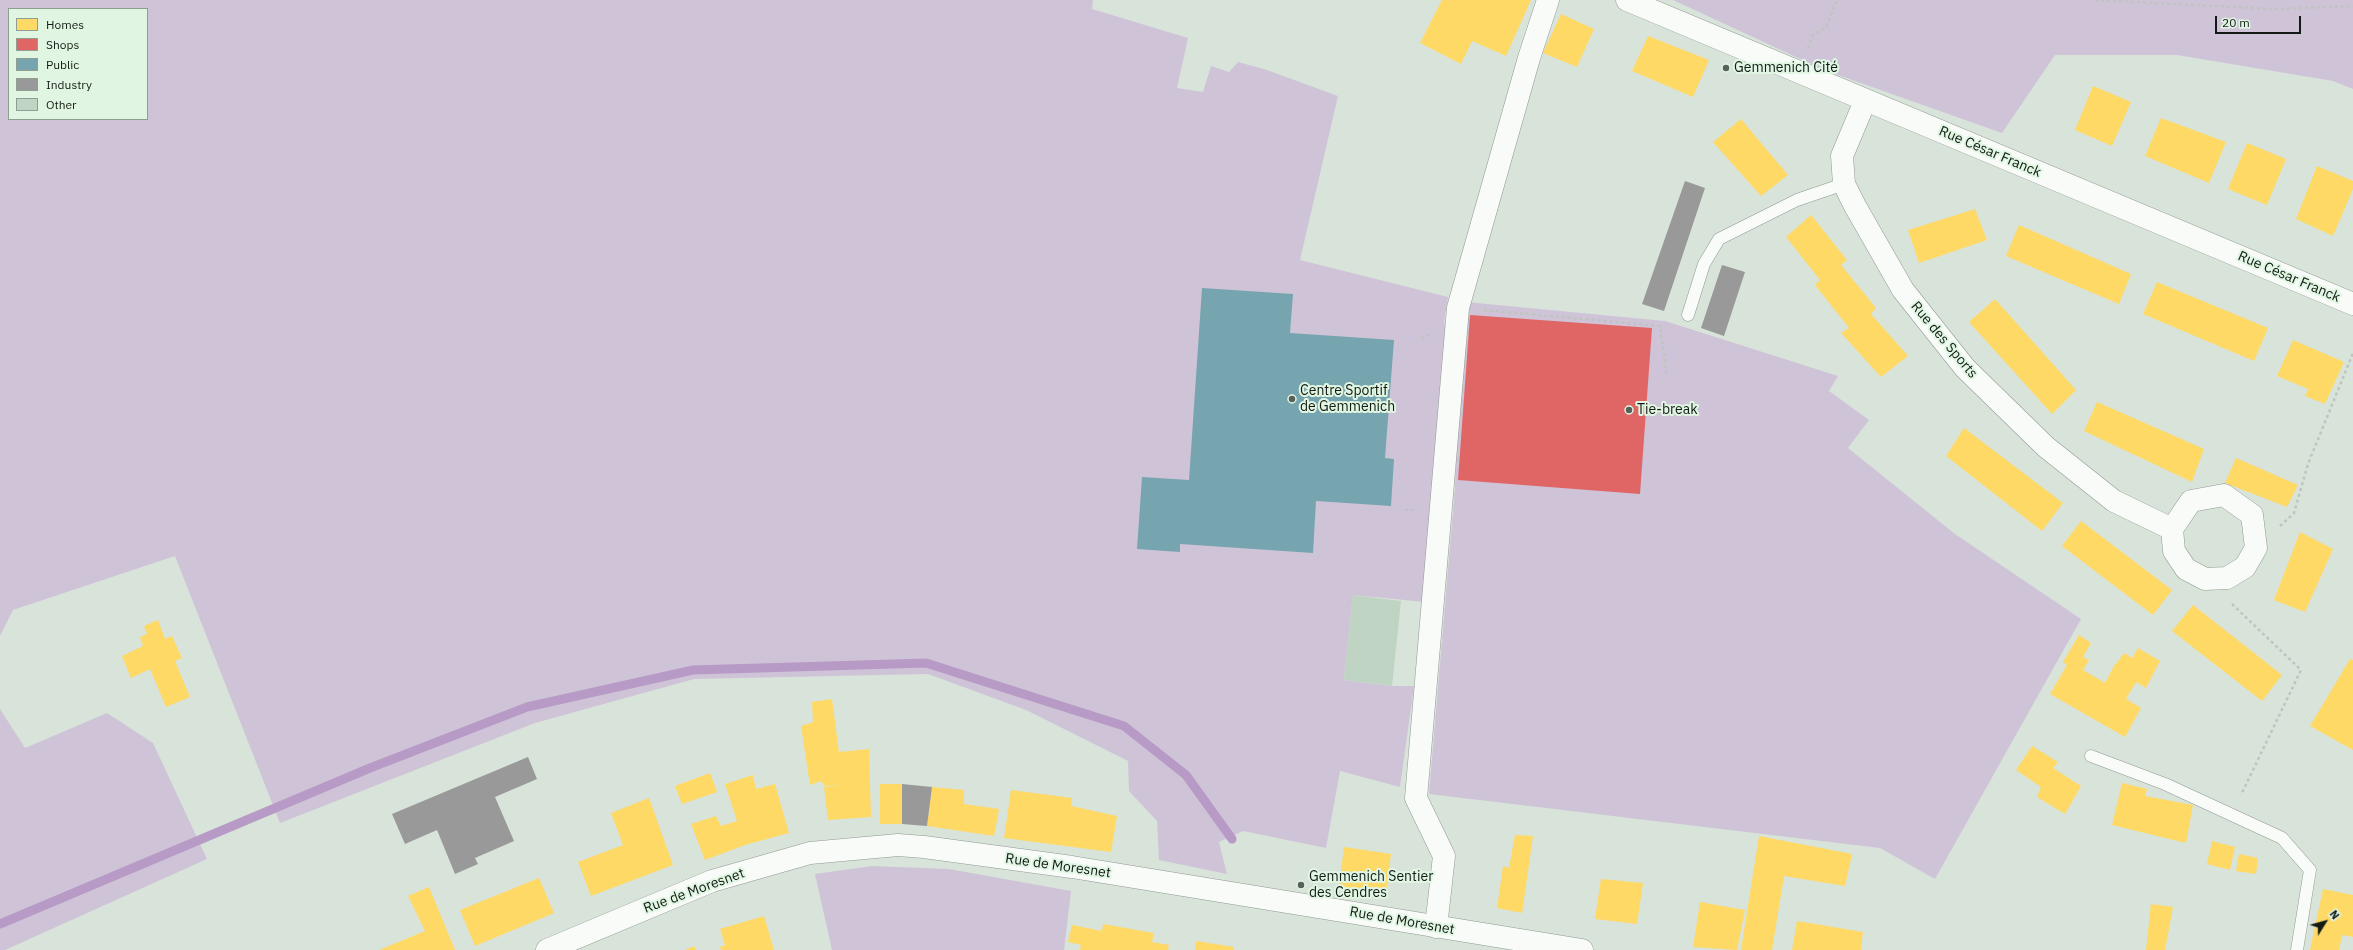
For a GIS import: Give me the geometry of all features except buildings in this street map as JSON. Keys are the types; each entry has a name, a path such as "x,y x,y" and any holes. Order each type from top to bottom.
{"street":[{"path":"1436,927 1444,856 1416,798 1458,308 1527,65 1548,0"},
{"name":"Rue César Franck","path":"1627,0 2353,304"},
{"name":"Rue des Sports","path":"1865,100 1842,156 1844,184 1855,206 1904,290 1965,368 2046,447 2114,501 2172,529"},
{"path":"2224,495 2252,515 2256,548 2245,567 2233,575 2227,578 2205,579 2186,569 2174,551 2172,529 2191,501 2224,495"},
{"name":"Rue de Moresnet","path":"547,950 712,881 810,853 898,845 924,847 1072,867 1582,950"}],"lane":[{"path":"1688,315 1704,264 1719,240 1797,200 1844,184"},
{"path":"2091,756 2165,784 2282,838 2310,870 2297,950"}],"path":[{"path":"1794,71 1813,35 1826,27 1837,0"},
{"path":"2095,0 2274,9 2353,6"},
{"path":"1458,308 1660,326 1667,377"},
{"path":"2256,548 2294,513 2308,464 2353,353"},
{"path":"2205,579 2301,670 2231,815"}],"shaded area":[{"path":"0,0 1093,0 1092,9 1188,38 1177,88 1203,92 1211,66 1229,72 1238,62 1267,70 1338,96 1300,260 1448,297 1444,322 1450,334 1425,602 1353,595 1344,680 1392,686 1414,686 1400,787 1340,771 1326,848 1243,831 1219,842 1227,874 1159,860 1157,821 1129,791 1128,761 1026,710 928,674 694,679 535,723 280,823 175,556 13,610 0,636"},
{"path":"1673,0 2353,0 2353,89 2333,81 2177,55 2055,55 2002,133 1824,70"},
{"path":"1466,302 1665,321 1838,376 1829,391 1869,420 1848,448 1955,534 2081,619 1935,879 1880,848 1429,794 1455,488 1458,387"},
{"path":"0,709 25,748 107,713 153,743 207,859 5,950 0,950"},
{"path":"872,866 949,869 1071,891 1064,950 832,950 815,874"}],"waterway":[{"path":"0,924 370,768 527,707 693,670 926,663 1124,726 1186,775 1232,839"}],"place":[{"name":"Gemmenich Cité","path":"1726,68"},
{"name":"Centre Sportif de Gemmenich","path":"1292,399"},
{"name":"Tie-break","path":"1629,410"},
{"name":"Gemmenich Sentier des Cendres","path":"1301,885"}]}
